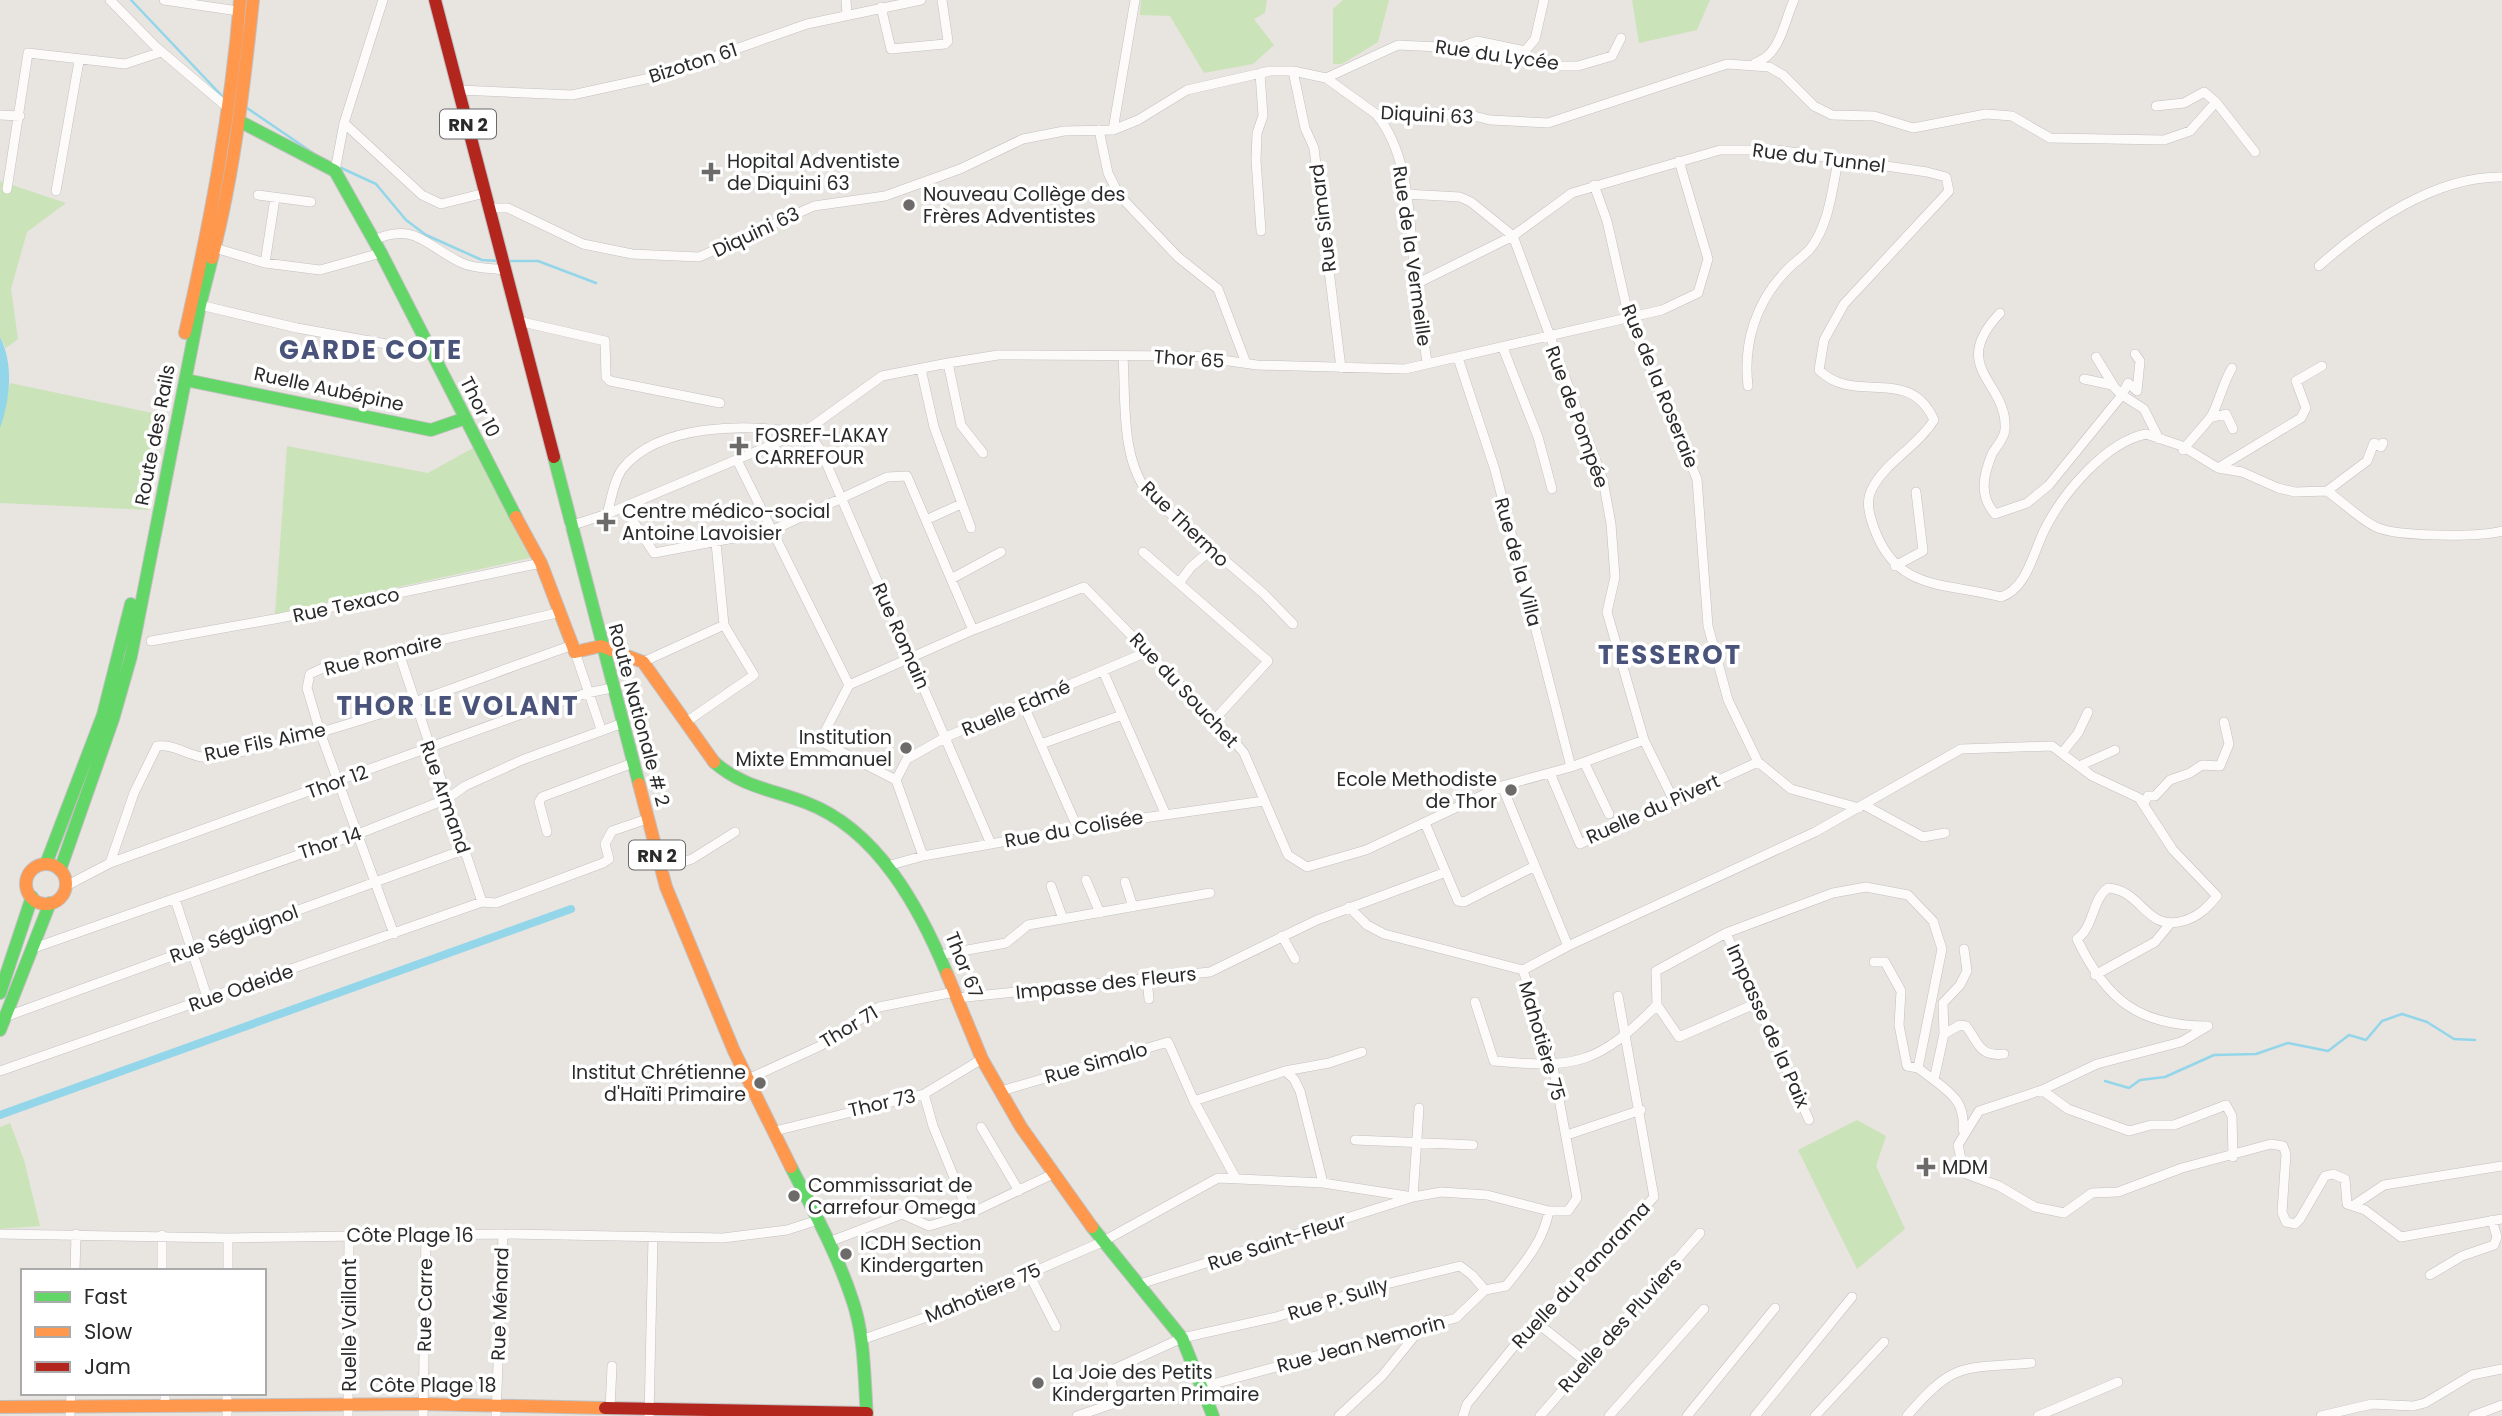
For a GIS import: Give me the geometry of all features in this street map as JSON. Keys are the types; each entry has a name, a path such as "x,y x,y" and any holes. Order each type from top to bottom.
{"main road":[{"name":"Route des Rails","path":"238,88 253,0"},
{"name":"Route Nationale # 2","path":"435,0 661,869 694,961 748,1079 829,1242 853,1300 861,1340 867,1415"},
{"name":"Route des Rails","path":"60,870 113,719 131,656 200,305 222,221 236,115 239,5"},
{"name":"Route des Rails","path":"46,864 88,761 122,645 191,300 236,115"},
{"path":"236,115 335,171"},
{"name":"Thor 10","path":"335,171 381,253 463,419 541,563 574,649"},
{"name":"Ruelle Aubépine","path":"186,380 431,430 463,419"},
{"path":"574,649 601,646 643,663"},
{"name":"Thor 67","path":"643,663 710,758 730,776 763,790 808,803 835,817 858,835 912,898 940,955 982,1059 1021,1127 1102,1242 1140,1284 1182,1338 1213,1416"},
{"path":"0,993 32,897 27,878 34,868 46,864 60,870 66,886 60,897 50,903 0,1030"},
{"path":"32,897 50,903"},
{"name":"Côte Plage 18","path":"0,1407 70,1405 143,1411 170,1405 227,1405 348,1410 610,1409 649,1413 867,1415"}],"street":[{"path":"110,0 161,52 236,115"},
{"path":"164,0 239,5"},
{"path":"335,171 344,123 383,0"},
{"path":"846,0 848,15"},
{"name":"Bizoton 61","path":"460,90 572,95 659,76 807,24 914,0"},
{"path":"881,7 891,49 945,44 948,41 942,0"},
{"path":"1113,130 1135,0"},
{"path":"1458,48 1476,41 1525,51 1535,39 1544,0"},
{"path":"1753,64 1761,61 1781,38 1794,0"},
{"name":"Rue du Lycée","path":"1326,78 1398,46 1458,48 1555,66 1578,66 1612,56 1621,38"},
{"path":"7,189 28,53 79,61 125,64 161,52"},
{"path":"56,191 79,61"},
{"name":"Diquini 63","path":"490,208 508,208 583,244 632,254 699,257 814,206 885,196 960,169 1023,139 1064,131 1113,130 1138,120 1187,90 1260,74 1293,71 1326,78 1376,114 1425,117 1462,113 1490,120 1548,123 1727,64 1769,67 1783,75 1814,106 1832,115 1874,116 1913,128 1986,114 2012,116 2050,138 2164,140 2190,131 2216,102"},
{"name":"Rue Simard","path":"1293,71 1305,128 1314,148 1341,369"},
{"path":"1260,74 1263,116 1257,133 1256,160 1261,231"},
{"path":"2156,106 2184,103 2201,92 2216,102 2255,152"},
{"name":"Rue de la Vermeille","path":"1376,114 1388,128 1395,145 1406,194 1427,362"},
{"path":"0,115 20,116"},
{"path":"344,123 422,195 441,204 485,193"},
{"path":"1099,130 1108,173 1119,195 1178,257 1218,289 1246,363"},
{"name":"Rue du Tunnel","path":"1416,284 1513,236 1572,193 1720,150 1745,149 1927,172 1946,177 1949,191 1844,304 1835,317 1821,352 1819,370 1830,380 1842,385 1899,388 1913,393 1927,405 1934,420 1880,476 1868,496 1868,510 1878,541 1895,566"},
{"name":"Thor 65","path":"570,526 607,514 803,431 882,376 998,355 1194,356 1246,363 1341,369 1405,369 1662,310 1698,293 1708,259 1679,161"},
{"path":"1748,386 1749,351 1757,309 1786,271 1811,248 1826,219 1838,161"},
{"path":"2319,266 2364,230 2417,200 2447,186 2480,177 2502,177"},
{"name":"Rue de la Roseraie","path":"1594,185 1607,221 1629,318 1697,478 1708,626 1728,700 1758,762 1791,789 1862,806 1923,837 1945,833"},
{"path":"1406,194 1460,197 1471,202 1513,236"},
{"path":"258,195 311,202"},
{"path":"265,263 275,198"},
{"path":"374,240 391,232 408,231 465,265 505,270"},
{"name":"Rue de Pompée","path":"1513,236 1603,480 1611,524 1615,577 1607,612 1644,740 1674,801"},
{"path":"215,248 265,263 324,270 381,253"},
{"path":"200,305 297,328 430,352"},
{"path":"2000,313 1986,328 1979,348 1980,370 2003,415 2005,432 1992,455 1984,484 1985,502 1995,514 2027,503 2049,485 2119,392 2128,383 2137,391"},
{"path":"518,321 605,341 606,377 610,380 720,403"},
{"path":"1503,348 1538,437 1552,489"},
{"path":"2135,354 2140,361 2138,403 2159,439"},
{"name":"Rue Thermo","path":"1123,356 1131,464 1138,482 1211,551 1264,594 1293,624"},
{"path":"2096,356 2119,392"},
{"name":"Rue de la Villa","path":"1458,358 1494,470 1571,767"},
{"path":"948,363 961,425 983,453"},
{"path":"2218,468 2301,418 2306,408 2296,381 2322,366"},
{"path":"2210,418 2222,384 2232,368"},
{"path":"921,369 927,402 971,527"},
{"path":"2084,379 2119,392 2138,403"},
{"path":"2183,450 2199,427 2210,418 2226,414 2233,429"},
{"path":"607,514 621,470 659,440 727,429 803,431"},
{"name":"Rue Romain","path":"803,431 821,451 991,844"},
{"path":"1916,492 1923,551 1895,566 1908,576 2001,597 2012,593 2021,584 2047,524 2096,463 2110,449 2136,436 2146,434 2182,446 2183,450 2218,468 2242,472 2295,492 2327,491 2353,468 2367,461 2374,443 2381,447 2383,443"},
{"path":"737,460 771,531 824,629 849,685 820,741 896,780 923,856"},
{"path":"624,507 654,553 771,531 887,477 907,476 973,630"},
{"path":"2327,491 2365,521 2385,530 2444,534 2502,531"},
{"path":"926,520 961,504"},
{"path":"686,722 754,675 724,625 716,543"},
{"path":"1179,583 1191,567 1211,551"},
{"path":"951,579 1001,552"},
{"path":"1143,552 1268,661 1215,719"},
{"name":"Rue Texaco","path":"151,641 280,618 541,563"},
{"name":"Rue du Souchet","path":"849,685 973,630 1084,587 1215,719 1244,753 1288,855 1307,867 1366,850 1502,786 1571,767 1644,740"},
{"name":"Rue Romaire","path":"394,934 320,732 307,688 310,674 325,667 561,612"},
{"path":"643,663 724,625"},
{"name":"Thor 10","path":"574,649 601,729"},
{"name":"Rue Fils Aime","path":"110,863 134,793 157,746 167,746 199,759 320,732 574,649"},
{"name":"Rue Armand","path":"398,650 428,749 482,902"},
{"name":"Ruelle Edmé","path":"896,780 907,759 946,737 1149,651"},
{"path":"1103,671 1165,813"},
{"name":"Thor 12","path":"66,886 110,863 587,693 612,688"},
{"path":"1024,706 1078,829"},
{"path":"2062,753 2078,733 2088,712"},
{"path":"1041,744 1122,715"},
{"path":"2095,975 2155,942 2169,925 2194,918 2217,896 2173,850 2144,803 2148,796 2155,796 2170,780 2203,765 2221,766 2229,744 2224,722"},
{"name":"Thor 14","path":"30,950 358,834 447,799 465,786 522,760 623,723"},
{"name":"Mahotière 75","path":"1549,1211 1568,1211 1577,1198 1553,1066 1522,970 1567,946 1815,832 1961,749 2052,746 2092,776 2144,803"},
{"path":"2079,766 2115,750"},
{"path":"1584,762 1609,814"},
{"name":"Ruelle du Pivert","path":"1550,773 1580,844 1758,762"},
{"path":"547,832 539,799 633,763"},
{"path":"1502,786 1567,946"},
{"name":"Rue du Colisée","path":"887,866 923,856 1165,813 1264,801"},
{"name":"Rue Odeide","path":"0,1070 208,1000 482,902 496,903 603,863 609,859 605,844 612,831 647,818"},
{"path":"1424,823 1454,897 1464,902 1535,866"},
{"path":"661,869 692,859 735,832"},
{"name":"Rue Séguignol","path":"5,1017 463,850"},
{"name":"Impasse des Fleurs","path":"956,995 1210,972 1282,936 1349,907 1446,872"},
{"path":"1086,880 1100,913"},
{"path":"1125,882 1133,907"},
{"path":"1051,886 1063,919"},
{"path":"1757,1003 1679,1037 1657,1005 1656,971 1726,933 1833,893 1866,887 1908,895 1933,921 1942,949 1918,1068"},
{"path":"2169,925 2155,920 2127,894 2108,888 2099,894 2084,934 2077,939 2095,975 2129,1009 2160,1021 2208,1026 2181,1042 2097,1064 2042,1090 1979,1111 1958,1145 1964,1173 1999,1186 2035,1207 2064,1213 2092,1193 2118,1192 2182,1168 2233,1157 2271,1144 2283,1146 2286,1154 2282,1212 2286,1222 2295,1224 2300,1219 2325,1176 2333,1174 2345,1179 2345,1201 2401,1237 2497,1220 2494,1245 2462,1256 2430,1275"},
{"path":"940,955 1006,943 1028,925 1210,893"},
{"path":"175,899 208,1000"},
{"path":"1349,907 1367,925 1384,934 1522,970"},
{"name":"Impasse de la Paix","path":"1726,933 1809,1120"},
{"path":"1282,936 1295,959"},
{"path":"1934,1080 1944,1034 1943,1003 1960,985 1967,971 1964,949"},
{"path":"1874,962 1885,962 1901,990 1899,1025 1907,1066 1918,1068 1958,1099 1979,1111"},
{"path":"1147,979 1149,999"},
{"name":"Thor 71","path":"748,1079 820,1045 879,1007 956,995"},
{"name":"Ruelle du Panorama","path":"1463,1416 1466,1404 1536,1322 1654,1197 1641,1110 1618,996"},
{"path":"1475,1002 1494,1061 1553,1066 1601,1053 1627,1035 1657,1005"},
{"path":"1944,1034 1959,1025 1966,1026 1981,1051 1990,1056 2004,1054"},
{"name":"Rue Simalo","path":"1001,1091 1168,1042 1194,1101 1235,1177"},
{"path":"1194,1101 1285,1071 1329,1063 1362,1052"},
{"name":"Thor 73","path":"775,1131 924,1094 982,1059"},
{"path":"1285,1071 1294,1079 1300,1091 1323,1183"},
{"path":"2042,1090 2068,1109 2129,1131 2151,1125 2174,1125 2226,1105 2232,1116 2233,1157"},
{"path":"924,1094 933,1126 969,1214"},
{"path":"1958,1099 1964,1116 1962,1136"},
{"path":"1413,1197 1419,1108"},
{"path":"1567,1135 1641,1110"},
{"path":"981,1127 1019,1191"},
{"path":"1355,1140 1473,1145"},
{"path":"2354,1205 2384,1185 2502,1166"},
{"path":"829,1242 901,1214 929,1226 969,1214 1055,1172"},
{"path":"1102,1242 1218,1178 1323,1183 1413,1197 1441,1192 1487,1195 1549,1211"},
{"name":"Rue Saint-Fleur","path":"1140,1284 1413,1197"},
{"name":"Rue Jean Nemorin","path":"1202,1387 1456,1318 1485,1290 1506,1286 1535,1249 1546,1227 1549,1211"},
{"name":"Côte Plage 16","path":"0,1234 228,1238 349,1234 503,1234 723,1238 787,1230 818,1220"},
{"name":"Ruelle des Pluviers","path":"1540,1416 1700,1233"},
{"path":"75,1269 76,1234"},
{"name":"Ruelle Vaillant","path":"348,1410 349,1234"},
{"name":"Rue Ménard","path":"496,1410 503,1234"},
{"path":"162,1235 162,1269"},
{"name":"Rue Carre","path":"423,1410 426,1235"},
{"path":"649,1413 653,1237"},
{"path":"228,1238 228,1269"},
{"name":"Mahotiere 75","path":"861,1340 942,1312 1102,1242"},
{"name":"Rue P. Sully","path":"1182,1338 1276,1317 1370,1288 1460,1266 1485,1290"},
{"path":"1029,1274 1056,1327"},
{"path":"1755,1416 1852,1297"},
{"path":"1687,1416 1774,1308"},
{"path":"1609,1416 1704,1309"},
{"path":"1536,1322 1585,1362"},
{"path":"1339,1416 1382,1376 1421,1328"},
{"path":"1076,1416 1115,1402 1110,1371 1182,1338"},
{"path":"1815,1416 1884,1342"},
{"path":"1907,1416 1935,1384 1962,1367 2031,1363"},
{"path":"610,1409 612,1366"},
{"path":"2321,1416 2372,1404 2393,1402 2413,1406 2441,1395 2472,1375 2502,1369"},
{"path":"2038,1416 2118,1382"},
{"path":"2473,1416 2502,1405"},
{"path":"2409,1416 2413,1406"}],"green space":[{"path":"1141,0 1267,0 1265,13 1254,19 1274,45 1253,64 1204,73 1170,16 1140,15"},
{"path":"1343,0 1389,0 1378,42 1342,64 1333,64 1333,9"},
{"path":"1632,0 1710,0 1697,30 1639,43"},
{"path":"0,181 66,203 27,232 11,289 18,339 6,348 0,337"},
{"path":"10,383 162,415 149,510 0,503 0,428"},
{"path":"287,446 428,473 473,448 530,558 275,614"},
{"path":"1857,1120 1886,1136 1876,1166 1905,1229 1857,1269 1798,1150"},
{"path":"10,1123 24,1160 40,1226 0,1229 0,1127"}],"water":[{"path":"0,337 7,359 9,382 0,428"}],"waterway":[{"path":"131,0 222,96"},
{"path":"247,108 313,153"},
{"path":"337,166 376,184 406,220 426,235 482,260 499,261"},
{"path":"509,261 538,261 596,283"},
{"path":"0,1115 571,909"},
{"path":"2105,1081 2129,1088 2140,1080 2165,1077 2214,1055 2256,1054 2288,1043 2328,1051 2349,1035 2366,1040 2382,1021 2402,1014 2427,1022 2454,1039 2475,1040"}],"traffic: fast":[{"path":"239,121 335,171 381,253 516,517"},
{"path":"60,870 113,719 131,656 200,305 212,258"},
{"path":"186,380 431,430 463,419"},
{"path":"554,457 639,784"},
{"path":"46,864 103,715 131,604"},
{"path":"714,762 747,783 807,803 832,815 855,832 894,874 910,898 947,974"},
{"path":"0,993 32,897"},
{"path":"0,1030 50,903"},
{"path":"791,1167 832,1248 856,1313 863,1357 867,1416"},
{"path":"1092,1227 1182,1338 1213,1416"}],"traffic: slow":[{"path":"185,333 218,168 240,0"},
{"path":"212,258 232,162 253,0"},
{"path":"516,517 541,563 575,652 601,646 643,662 714,762"},
{"path":"639,784 666,887 734,1051 791,1167"},
{"path":"46,864 60,870 66,884 60,898 46,904 32,898 26,884 32,870 46,864"},
{"path":"947,974 982,1059 1021,1127 1092,1227"},
{"path":"0,1407 423,1404 605,1408"}],"traffic: jam":[{"path":"435,0 554,457"},
{"path":"605,1408 867,1413"}],"place":[{"name":"Hopital Adventiste de Diquini 63","path":"711,172"},
{"name":"Nouveau Collège des Frères Adventistes","path":"909,205"},
{"name":"FOSREF-LAKAY CARREFOUR","path":"739,446"},
{"name":"Centre médico-social Antoine Lavoisier","path":"606,522"},
{"name":"Institution Mixte Emmanuel","path":"906,748"},
{"name":"Ecole Methodiste de Thor","path":"1511,790"},
{"name":"Institut Chrétienne d'Haïti Primaire","path":"760,1083"},
{"name":"MDM","path":"1926,1167"},
{"name":"Commissariat de Carrefour Omega","path":"794,1196"},
{"name":"ICDH Section Kindergarten","path":"846,1254"},
{"name":"La Joie des Petits Kindergarten Primaire","path":"1038,1383"}],"district":[{"name":"GARDE COTE","path":"371,350"},
{"name":"TESSEROT","path":"1670,655"},
{"name":"THOR LE VOLANT","path":"458,706"}]}
